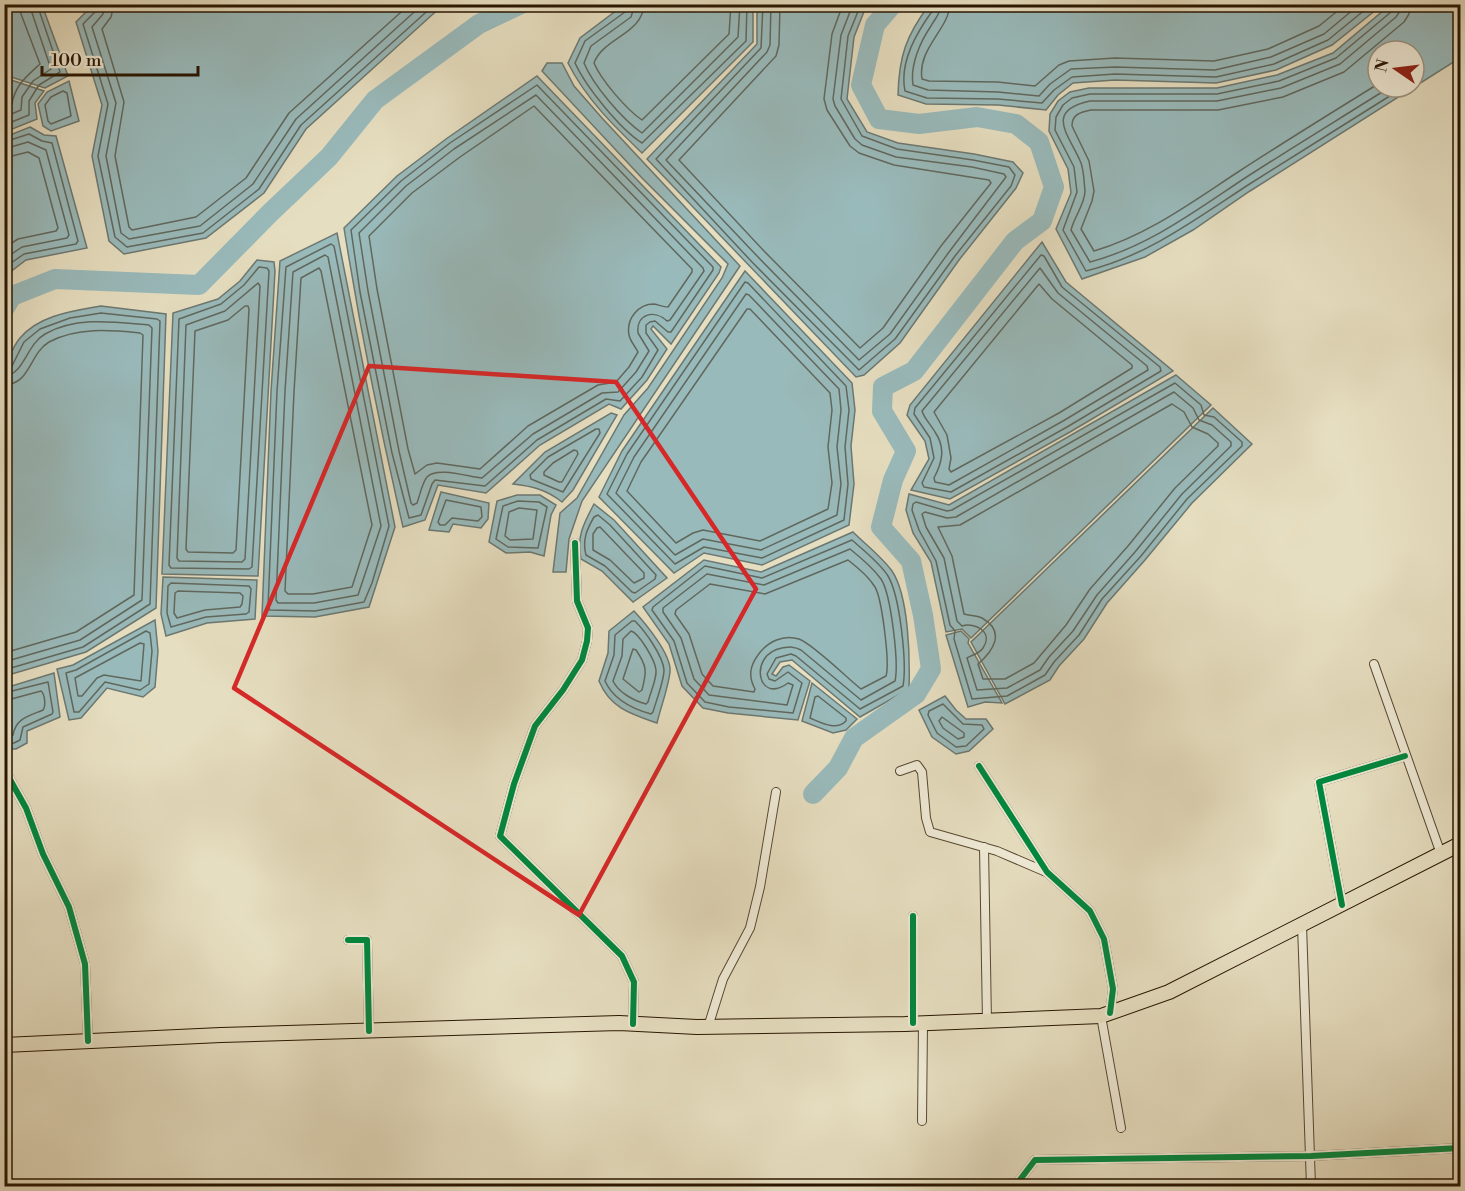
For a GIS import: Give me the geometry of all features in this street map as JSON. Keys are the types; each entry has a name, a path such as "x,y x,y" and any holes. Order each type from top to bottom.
{"main road":[{"path":"4,1045 369,1030 633,1024 708,1027 918,1023 1106,1015 1169,992 1461,844"}],"street":[{"path":"575,543 577,601 588,628 587,641 582,660 563,690 535,726 514,784 500,836 622,956 634,982 633,1024"},
{"path":"1374,664 1441,854"},
{"path":"1342,905 1319,782 1405,756"},
{"path":"900,771 917,765 922,772 926,818 930,832 984,847 1047,872"},
{"path":"979,766 1047,872 1090,910 1104,939 1113,988 1106,1015 1121,1128"},
{"path":"8,776 26,808 43,854 69,907 85,964 88,1041"},
{"path":"708,1027 723,979 750,927 760,887 776,792"},
{"path":"984,847 987,1021"},
{"path":"913,916 922,1121"},
{"path":"1302,925 1311,1186"},
{"path":"348,940 367,940 369,1030"},
{"path":"1018,1186 1018,1181 1035,1160 1311,1156 1461,1148"}],"highlighted area":[{"path":"369,366 616,382 756,589 579,915 234,688"}],"water":[{"path":"5,4 42,5 68,76 45,88 5,75"},
{"path":"94,4 443,5 306,129 264,193 206,238 124,254 109,241 92,156 102,105 76,22"},
{"path":"625,4 753,5 753,42 642,153 592,100 568,63 580,38"},
{"path":"867,4 854,37 847,99 867,132 898,143 1013,162 1023,173 1016,188 959,260 900,343 864,375 856,377 647,159 757,44 757,5"},
{"path":"929,5 1382,5 1332,45 1276,70 1216,83 1115,80 1073,83 1058,95 1046,110 998,105 926,104 898,95 905,47"},
{"path":"1390,5 1460,5 1460,62 1455,61 1426,79 1426,39 1366,39 1366,99 1395,99 1193,230 1145,257 1082,279 1056,229 1071,193 1068,169 1049,131 1050,114 1058,101 1070,92 1089,88 1217,88 1277,75 1333,53"},
{"path":"547,63 562,63 574,86 602,118 740,266 582,501 569,539 566,572 553,572 560,513 577,498 624,415 648,388 722,278 728,264 642,178 542,71"},
{"path":"537,76 721,267 671,344 653,326 651,329 667,349 647,380 621,409 609,404 540,445 486,493 438,485 425,520 403,527 371,378 344,228 397,176"},
{"path":"5,78 44,91 35,103 37,119 5,132"},
{"path":"69,81 79,121 51,131 43,126 38,104 47,92"},
{"path":"30,127 44,135 56,136 87,248 26,260 5,276 5,137"},
{"path":"337,233 395,527 369,607 315,617 262,616 271,391 280,261"},
{"path":"1042,242 1066,282 1173,371 950,499 911,490 929,459 925,441 907,415 910,405"},
{"path":"257,260 274,262 275,271 258,576 162,574 173,313 218,299 240,281"},
{"path":"745,271 852,383 855,410 851,446 854,484 849,525 762,565 704,553 674,573 599,497 622,451"},
{"path":"101,306 166,314 156,608 86,652 5,676 5,367 18,341 37,324 57,315"},
{"path":"1176,375 1211,405 971,638 962,629 946,632 931,562 913,533 906,510 909,494 949,505"},
{"path":"1213,408 1252,444 1192,503 1107,603 1084,639 1059,666 1050,680 1005,704 971,642"},
{"path":"611,413 617,415 573,490 562,502 539,489 513,484 545,452"},
{"path":"441,492 489,503 488,519 481,528 453,524 449,532 429,530"},
{"path":"517,495 540,495 556,505 551,515 544,556 530,552 506,553 489,542 497,501"},
{"path":"594,504 614,520 667,578 633,602 602,571 581,559 580,537"},
{"path":"853,532 888,566 898,582 907,628 909,689 860,717 792,660 780,662 772,674 776,676 783,667 789,665 810,681 798,720 728,713 703,708 682,686 669,644 643,607 704,560 761,572"},
{"path":"163,577 257,580 255,619 207,623 166,636 161,614"},
{"path":"634,611 657,640 669,665 668,685 657,723 630,713 615,704 599,681 608,653 609,631"},
{"path":"155,620 158,651 155,687 143,697 107,688 81,718 69,720 57,669 73,665"},
{"path":"961,631 969,639 968,643 1002,703 985,702 968,707 946,635"},
{"path":"54,673 60,717 27,731 27,743 16,749 5,749 5,688"},
{"path":"812,683 857,719 846,730 833,733 802,721"},
{"path":"945,696 966,719 986,719 993,729 969,751 956,754 932,737 919,710"}],"waterway":[{"path":"4,309 12,296 55,279 199,285 329,157 375,100 479,24 521,4"},
{"path":"813,794 838,768 854,738 916,694 931,669 923,615 911,561 881,527 893,480 906,451 882,411 883,387 914,371 1015,241 1042,221 1054,187 1039,142 1016,124 977,117 919,124 879,119 861,85 875,25 893,4"}],"cycle path":[{"path":"575,543 577,601 588,628 587,641 582,660 563,690 535,726 514,784 500,836 622,956 634,982 633,1024"},
{"path":"1342,905 1319,782 1405,756"},
{"path":"979,766 1047,872 1090,911 1104,939 1113,989 1110,1013"},
{"path":"8,776 26,808 43,854 69,907 85,964 88,1041"},
{"path":"913,916 913,1023"},
{"path":"348,940 367,940 369,1031"},
{"path":"1018,1186 1019,1181 1035,1160 1311,1156 1460,1148"}]}
